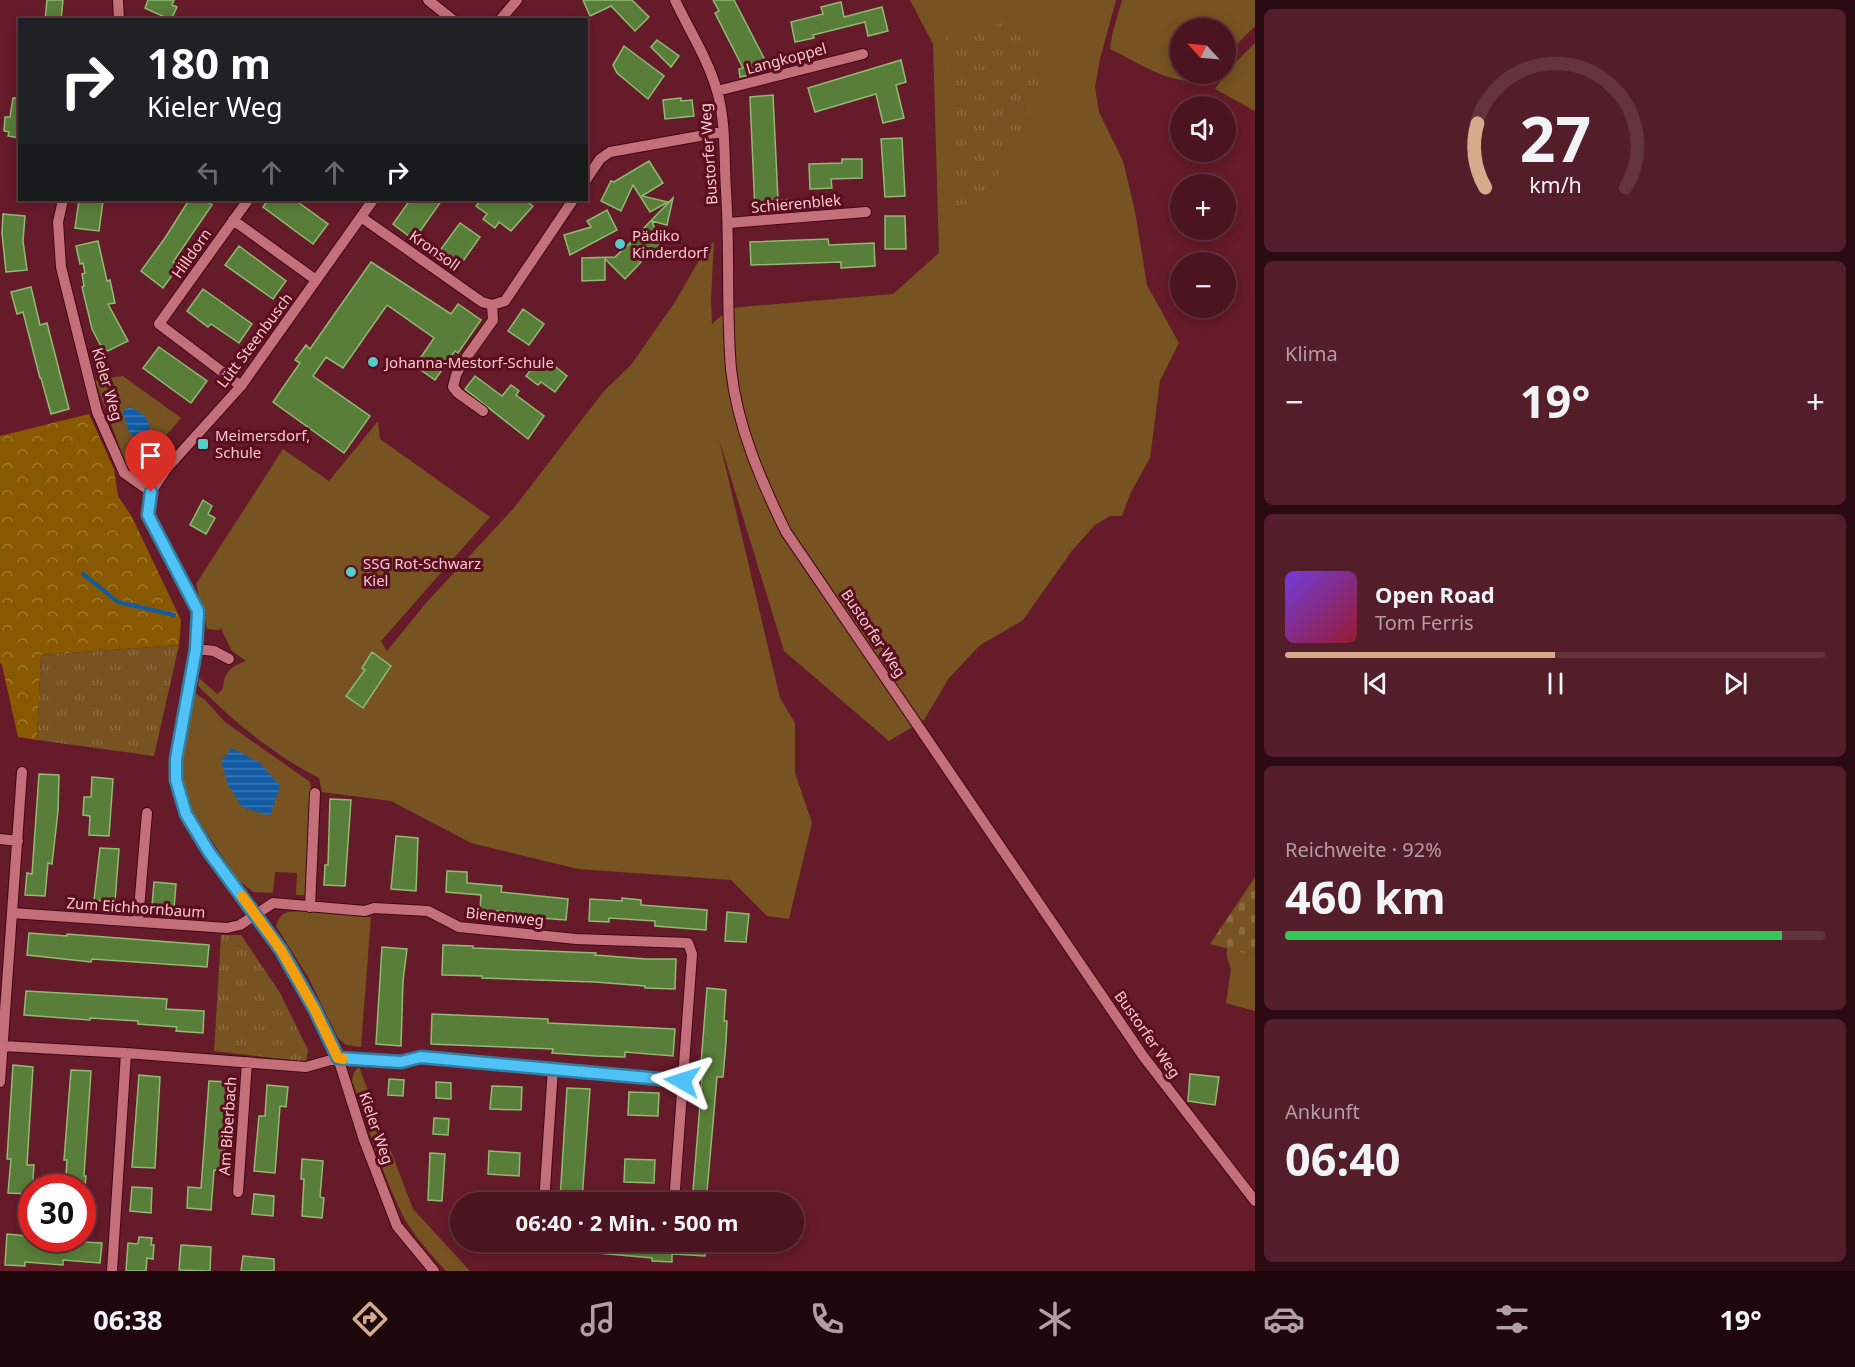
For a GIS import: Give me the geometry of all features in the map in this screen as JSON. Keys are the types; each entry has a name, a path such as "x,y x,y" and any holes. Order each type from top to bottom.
{"street":[{"path":"118,0 119,18"},
{"path":"428,0 450,18"},
{"path":"502,18 517,0"},
{"name":"Bustorfer Weg","path":"675,0 710,70 722,114 728,224 731,370 738,412 765,487 786,532 1143,1056 1255,1202"},
{"name":"Langkoppel","path":"717,91 863,54"},
{"path":"588,177 600,159 610,152 722,132"},
{"name":"Kieler Weg","path":"63,201 58,222 61,267 98,412 123,473 151,492 148,515 198,611 196,649 176,759 176,780 186,814 209,852 281,950 315,1010 338,1058 364,1140 397,1226 434,1271"},
{"name":"Hilldorn","path":"241,386 159,324 247,201"},
{"name":"Lütt Steenbusch","path":"151,492 167,468 241,386 372,201"},
{"path":"483,411 453,387 456,375 493,320 492,305 506,301 572,201"},
{"name":"Schierenblek","path":"728,224 866,212"},
{"name":"Kronsoll","path":"361,217 482,302 492,305"},
{"path":"233,220 316,280"},
{"path":"196,649 214,651 229,659"},
{"path":"0,1082 22,772"},
{"path":"310,907 315,794"},
{"path":"138,921 147,813"},
{"path":"0,839 18,841"},
{"name":"Bienenweg","path":"255,914 273,903 365,911 374,908 428,911 459,927 576,939 688,944 692,954 682,1081"},
{"name":"Zum Eichhornbaum","path":"12,913 227,928 240,925 255,914"},
{"name":"Am Biberbach","path":"3,1046 306,1067 338,1058 401,1062 421,1057 682,1081"},
{"path":"112,1271 126,1053"},
{"name":"Am Biberbach","path":"238,1191 247,1062"},
{"path":"545,1192 553,1068"},
{"path":"675,1192 682,1081"}],"green space":[{"path":"910,0 1116,0 1095,87 1099,112 1123,161 1135,211 1147,285 1179,343 1160,381 1150,458 1131,492 1122,516 1110,516 1095,525 1071,552 1023,620 979,646 949,678 924,720 889,741 784,651 719,439 780,698 795,723 795,773 812,823 789,919 767,916 731,880 578,869 471,843 391,801 322,792 319,778 286,759 255,737 198,686 199,678 217,694 223,689 229,671 246,661 231,650 221,628 219,630 207,629 196,584 283,449 329,481 378,421 380,439 490,517 381,641 387,651 426,603 513,509 604,391 631,365 675,302 701,257 714,241 712,324 730,308 893,294 939,253 933,44"},
{"path":"1122,0 1255,0 1255,26 1236,45 1236,18 1170,18 1170,77 1146,68 1110,49"},
{"path":"1018,19 1029,29 1038,44 1043,69 1042,76 1022,133 1010,158 981,193 963,205 955,207 946,37"},
{"path":"1255,43 1255,111 1236,101 1236,96 1228,96 1215,89 1219,84 1236,84 1236,62"},
{"path":"123,376 181,418 159,444 149,461 126,465 95,380"},
{"path":"89,414 114,469 118,496 132,517 181,620 179,645 41,655 37,740 18,737 0,663 0,436"},
{"path":"179,645 154,756 37,740 41,655"},
{"path":"195,693 205,700 225,722 310,782 312,791 305,895 296,895 297,873 275,872 273,893 253,892 238,880 192,811 182,787 180,763 186,725"},
{"path":"1255,877 1255,956 1210,944"},
{"path":"304,911 371,917 361,1047 346,1045 338,1038 308,977 276,926 283,914"},
{"path":"221,935 241,935 280,993 308,1050 306,1062 214,1051"},
{"path":"1227,948 1255,956 1255,1011 1226,1003 1231,969 1227,958"},
{"path":"359,1067 413,1209 450,1252 470,1271 446,1271 417,1238 403,1216 382,1167 352,1081 354,1072"}],"water":[{"path":"129,407 142,414 149,424 150,435 144,440 134,437 129,430 123,410"},
{"path":"232,748 260,763 280,786 270,816 242,807 228,785 221,761"}],"building":[{"path":"47,0 63,0 61,18 45,18"},
{"path":"148,0 174,0 172,5 177,7 172,18 167,18 145,8"},
{"path":"583,0 632,0 649,17 635,31 611,6 590,16"},
{"path":"713,0 734,0 766,62 785,58 787,66 740,77 739,69 743,68 715,13 719,11"},
{"path":"841,2 844,17 882,7 888,31 868,36 865,22 795,42 791,22 823,14 821,7"},
{"path":"657,40 679,56 671,67 651,47"},
{"path":"624,46 664,76 648,99 617,73 613,65"},
{"path":"901,60 906,82 896,85 904,118 883,123 876,94 815,112 808,88"},
{"path":"773,95 778,200 802,199 803,209 755,212 750,97"},
{"path":"13,98 18,98 18,138 8,136 9,132 4,131 5,117 10,117"},
{"path":"681,98 681,101 692,100 694,116 665,119 663,100"},
{"path":"902,138 905,196 885,197 881,139"},
{"path":"842,159 862,159 862,178 831,179 832,188 810,189 809,164 842,163"},
{"path":"649,161 663,183 642,196 668,202 650,212 633,185 621,211 601,201 611,181 614,182"},
{"path":"673,198 667,225 652,221 662,248 636,258 641,262 625,279 605,259 605,280 582,281 582,258 615,257"},
{"path":"79,201 103,201 99,231 75,228"},
{"path":"188,201 206,201 212,205 173,262 179,266 163,288 141,271"},
{"path":"267,201 296,201 328,224 313,244 263,207"},
{"path":"409,201 441,201 414,240 393,224"},
{"path":"480,201 526,201 533,206 511,231 499,222 495,228 483,219 487,214 476,206"},
{"path":"607,210 617,230 570,255 564,235 591,227 587,221"},
{"path":"3,214 25,216 23,241 27,270 6,272 2,233"},
{"path":"885,216 905,216 906,249 885,249"},
{"path":"460,223 480,237 461,264 441,249"},
{"path":"828,239 829,245 874,243 875,266 841,268 841,262 751,265 750,242"},
{"path":"98,241 107,281 110,280 115,303 108,304 128,341 108,351 101,346 92,329 82,287 84,286 82,274 85,273 83,263 80,264 76,246"},
{"path":"239,246 286,281 273,299 225,265"},
{"path":"371,262 451,314 458,304 481,320 458,353 455,351 435,380 415,366 434,338 387,305 343,368 326,357 313,376 370,416 344,453 273,402 300,363 295,360 306,345 310,349"},
{"path":"31,287 40,325 47,323 69,409 51,414 23,312 17,314 11,292"},
{"path":"203,289 252,324 239,343 211,324 208,327 187,311"},
{"path":"523,309 544,324 529,345 508,331"},
{"path":"159,347 207,381 191,403 143,368"},
{"path":"542,356 567,376 555,392 541,382 538,385 526,376"},
{"path":"475,376 502,396 511,385 519,391 516,395 544,416 528,439 465,389"},
{"path":"203,500 212,506 208,514 215,518 206,534 190,525"},
{"path":"372,652 391,666 363,708 346,696 365,670 362,668"},
{"path":"39,774 59,775 58,811 52,864 48,863 45,896 25,895 27,873 32,874"},
{"path":"92,777 113,779 109,836 89,835 90,816 83,815 84,797 91,797"},
{"path":"330,799 351,800 345,886 324,885 325,865 328,865"},
{"path":"396,836 418,838 416,891 391,889"},
{"path":"100,848 119,849 115,902 94,900"},
{"path":"447,871 467,872 467,883 502,886 501,892 568,899 566,920 513,916 513,912 480,910 481,895 446,892"},
{"path":"154,882 176,884 174,908 152,906"},
{"path":"622,898 641,900 641,905 707,910 706,930 655,926 655,921 609,918 609,922 589,921 590,899 622,901"},
{"path":"727,912 749,914 746,942 725,941"},
{"path":"29,933 209,945 207,967 92,959 91,962 27,955"},
{"path":"443,945 676,959 675,989 595,982 442,975"},
{"path":"382,947 407,949 403,981 401,1046 376,1044"},
{"path":"707,988 726,990 724,1021 727,1021 723,1077 717,1077 707,1192 693,1192 702,1076 700,1076"},
{"path":"26,991 167,999 166,1009 204,1011 203,1033 176,1031 177,1027 138,1024 138,1021 24,1015"},
{"path":"432,1014 548,1019 548,1023 675,1029 673,1056 625,1052 625,1057 595,1056 552,1053 553,1049 431,1044"},
{"path":"13,1065 33,1067 27,1165 34,1165 33,1174 18,1174 18,1193 8,1193 11,1159 7,1159"},
{"path":"71,1070 91,1071 84,1174 66,1174 67,1160 64,1160"},
{"path":"1190,1074 1219,1077 1215,1105 1188,1101"},
{"path":"139,1075 160,1077 155,1168 132,1167"},
{"path":"389,1079 404,1080 403,1096 388,1095"},
{"path":"209,1081 229,1082 223,1171 214,1170 211,1210 187,1208 188,1187 201,1188"},
{"path":"436,1082 451,1083 451,1099 436,1098"},
{"path":"267,1085 288,1087 286,1107 280,1106 275,1173 254,1171 259,1116 265,1116"},
{"path":"492,1086 522,1087 521,1110 490,1109"},
{"path":"567,1088 590,1089 583,1192 560,1192"},
{"path":"629,1092 659,1093 658,1116 628,1115"},
{"path":"434,1118 449,1119 448,1135 433,1134"},
{"path":"489,1151 520,1153 519,1176 488,1174"},
{"path":"430,1153 445,1154 442,1201 428,1200"},
{"path":"302,1159 323,1161 320,1197 324,1198 322,1218 302,1216 304,1179 301,1179"},
{"path":"625,1159 655,1160 654,1183 624,1182"},
{"path":"132,1187 152,1188 151,1213 130,1211"},
{"path":"254,1194 274,1196 273,1216 252,1214"},
{"path":"7,1234 18,1235 18,1252 96,1252 96,1243 102,1243 100,1263 63,1260 63,1265 25,1262 25,1266 5,1265"},
{"path":"139,1237 152,1238 153,1259 147,1258 146,1271 126,1271 128,1243 138,1244"},
{"path":"181,1245 211,1247 210,1271 179,1270"},
{"path":"587,1252 706,1252 705,1256 672,1254 672,1262 652,1261 652,1258"},
{"path":"243,1256 274,1259 274,1271 241,1271"}],"waterway":[{"path":"83,574 118,602 174,615"}],"slow traffic":[{"path":"242,896 281,950 315,1010 338,1058 343,1059"}],"place":[{"name":"Pädiko Kinderdorf","path":"620,244"},
{"name":"Johanna-Mestorf-Schule","path":"373,362"},
{"name":"Meimersdorf, Schule","path":"203,444"},
{"name":"SSG Rot-Schwarz Kiel","path":"351,572"}],"route":[{"path":"151,492 148,515 198,611 196,649 176,759 176,780 186,814 209,852 281,950 315,1010 338,1058 401,1062 421,1057 682,1081"}]}
